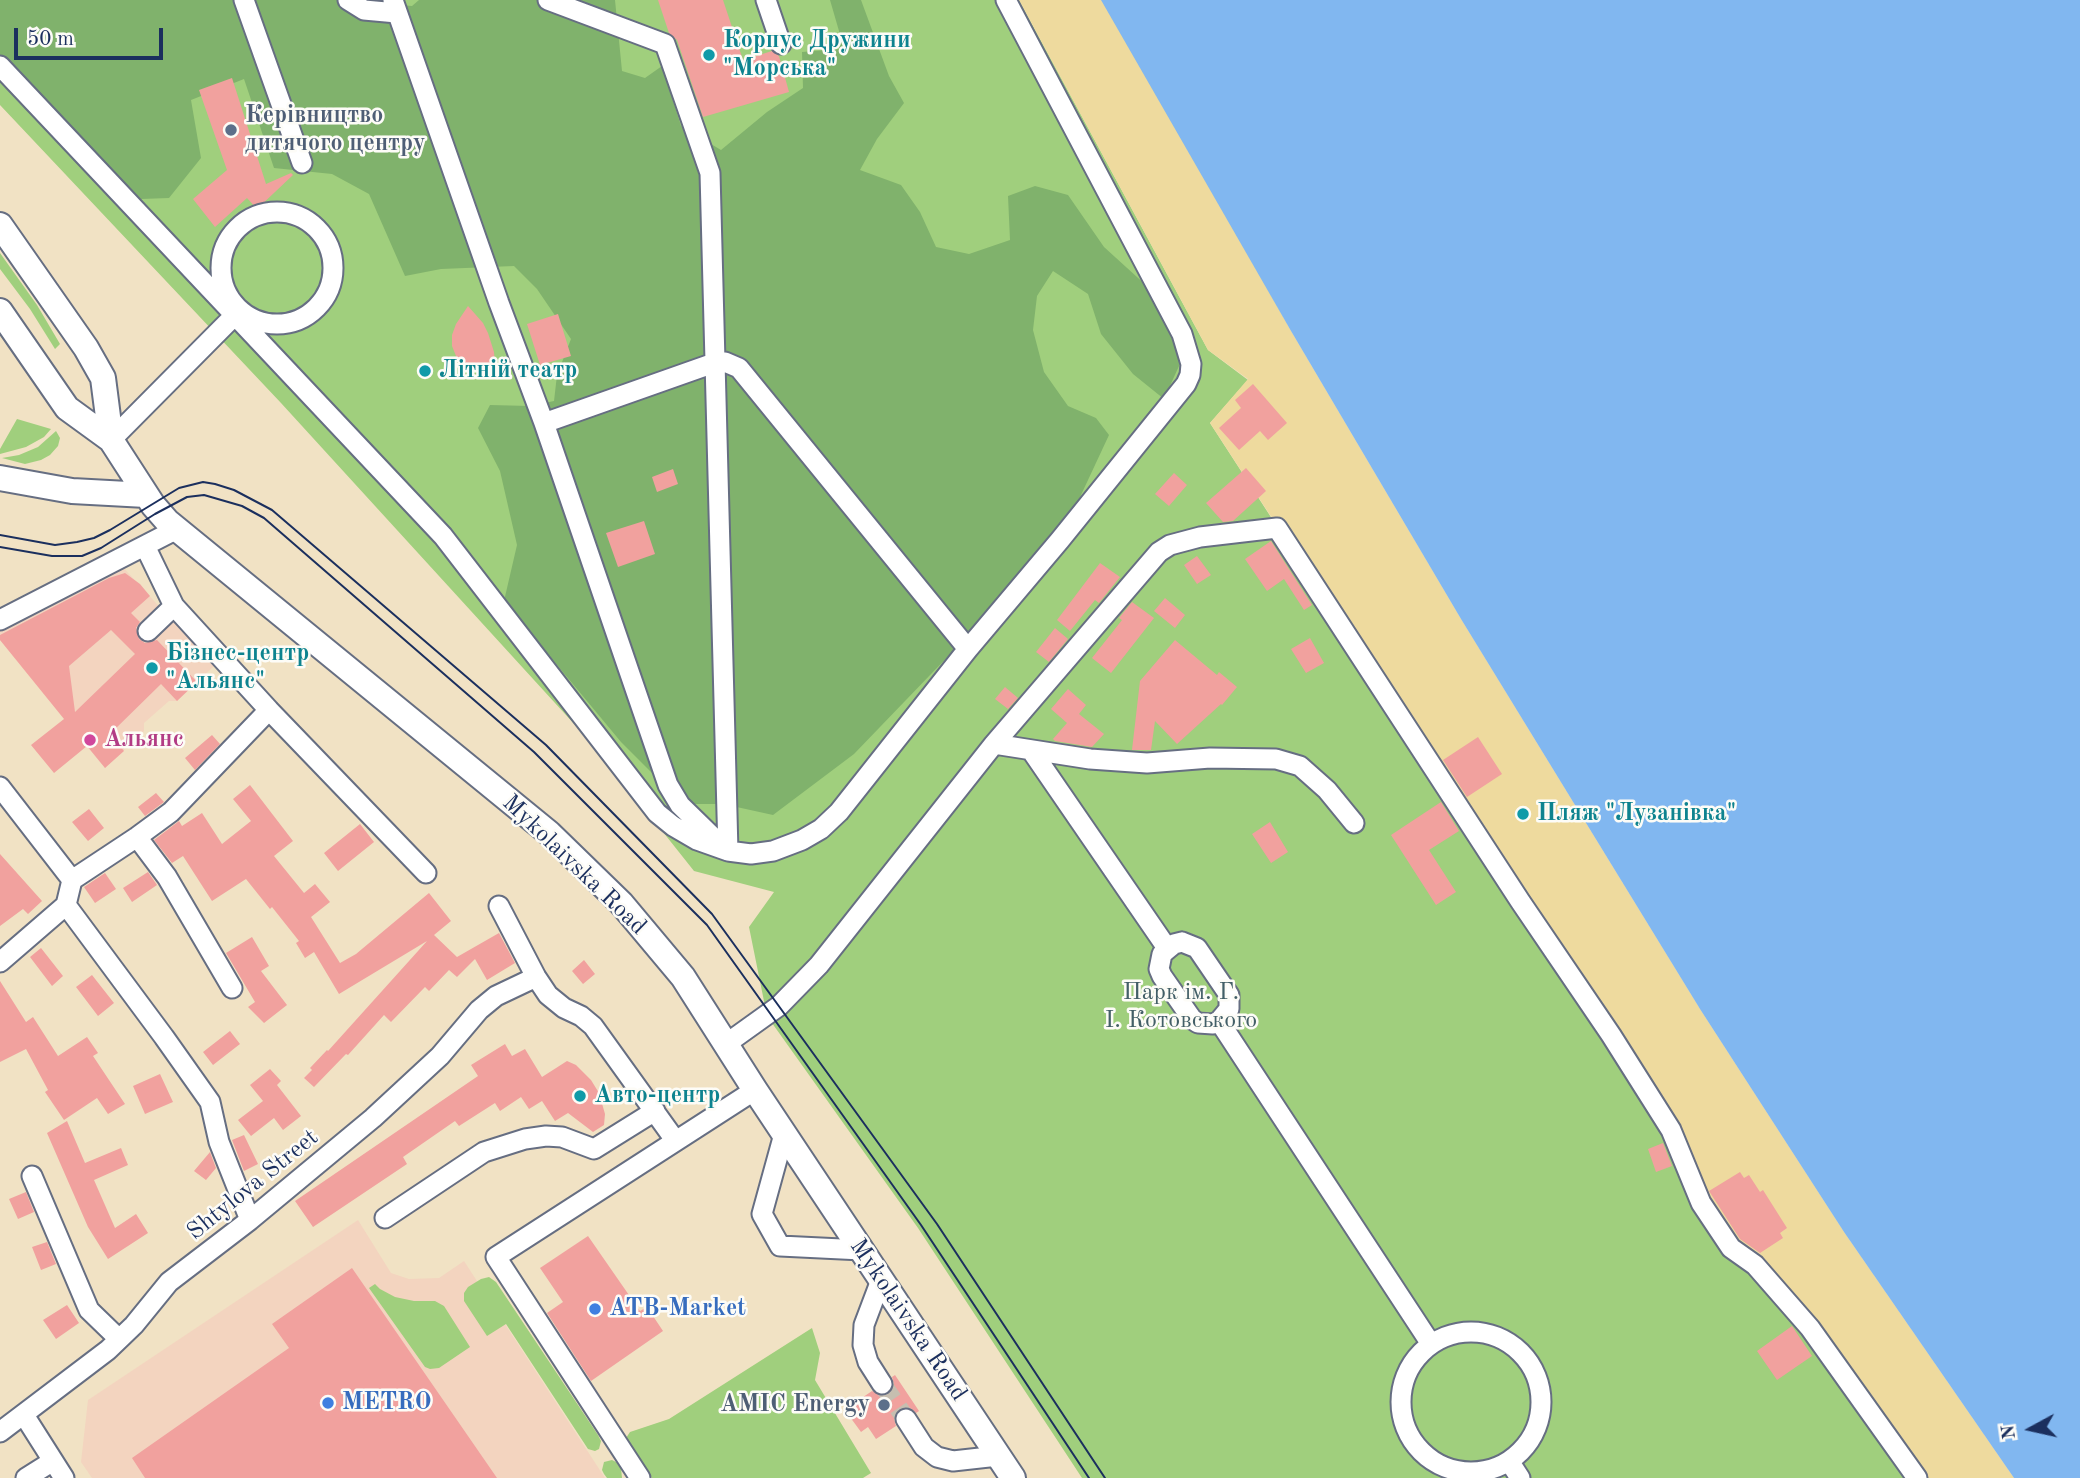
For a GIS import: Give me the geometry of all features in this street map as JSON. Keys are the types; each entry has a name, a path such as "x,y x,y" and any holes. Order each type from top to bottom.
{"main road":[{"path":"0,225 103,377 111,440"},
{"path":"0,311 67,408 111,440"},
{"name":"Mykolaivska Road","path":"111,440 156,509 177,529 549,833 621,903 683,977 1013,1478"},
{"path":"0,478 72,491 146,495"}],"street":[{"path":"244,0 302,163"},
{"path":"348,0 364,10 395,7 544,423 668,785 680,805 728,851"},
{"path":"548,0 665,44 710,173 728,851"},
{"path":"766,0 781,44"},
{"path":"0,66 236,313 443,536 657,813 697,840 728,851 751,853 773,851 802,840 821,829 839,812 968,649 1186,384 1191,364 1182,334 1006,0"},
{"path":"279,211 305,218 320,230 330,246 334,264 332,283 324,300 311,314 293,322 275,325 236,313 222,278 221,260 226,242 237,227 252,216 279,211"},
{"path":"111,440 236,313"},
{"path":"544,423 714,363 725,362 739,368 968,649"},
{"path":"726,1044 779,1006 819,965 994,744 1159,552 1170,545 1192,538 1277,528 1671,1130 1701,1203 1731,1248 1755,1265 1810,1328 1917,1478"},
{"path":"0,620 177,529"},
{"path":"145,546 174,606 269,710 426,873"},
{"path":"148,631 174,606"},
{"path":"0,962 66,905 72,880 171,812 269,710"},
{"path":"994,744 1090,759 1147,763 1210,758 1276,759 1300,766 1328,789 1354,823"},
{"path":"1031,750 1167,948"},
{"path":"0,787 72,880"},
{"path":"137,837 167,877 232,988"},
{"path":"66,905 210,1102 219,1142 250,1220"},
{"path":"499,906 548,995 593,1026 675,1140"},
{"path":"1182,942 1197,948 1202,954 1229,995 1228,1009 1219,1021 1213,1024 1198,1023 1188,1013 1159,969 1159,961 1167,948 1182,942"},
{"name":"Shtylova Street","path":"0,1432 108,1350 134,1325 169,1282 250,1220 373,1118 440,1056 479,1010 496,996 536,977"},
{"path":"1219,1021 1431,1344"},
{"path":"640,1478 496,1258 755,1090"},
{"path":"385,1218 484,1152 525,1139 546,1136 562,1137 594,1149 655,1111"},
{"path":"784,1134 762,1214 780,1246 862,1250"},
{"path":"32,1176 89,1310 119,1339"},
{"path":"881,1280 864,1325 863,1345 868,1362 882,1384"},
{"path":"1467,1332 1486,1334 1504,1340 1518,1350 1528,1363 1538,1385 1539,1415 1533,1433 1523,1448 1509,1461 1481,1471 1451,1469 1429,1458 1413,1441 1402,1415 1402,1390 1412,1364 1431,1344 1448,1336 1467,1332"},
{"path":"24,1415 64,1478"},
{"path":"906,1419 924,1447 937,1457 953,1461 998,1456"},
{"path":"26,1478 53,1461"},
{"path":"1509,1461 1520,1478"}],"shaded area":[{"path":"120,564 214,666 177,701 169,701 144,723 144,731 105,768 0,640 0,629"},
{"path":"358,1220 391,1273 409,1279 439,1278 464,1261 605,1478 92,1478 81,1462 88,1400"}],"green space":[{"name":"Парк ім. Г. І. Котовського","path":"0,0 1019,0 1208,350 1248,380 1210,423 1755,1265 1917,1478 1082,1478 918,1228 767,1016 749,927 774,892 694,871 597,749 281,403 0,105"},
{"path":"0,0 378,0 380,3 412,6 419,0 615,0 622,71 645,78 662,66 681,126 721,150 767,112 803,88 802,52 839,49 839,31 830,0 861,0 889,76 904,103 877,139 860,170 901,185 920,212 936,247 969,254 1010,240 1008,196 1035,186 1068,195 1104,247 1148,287 1184,355 1164,399 1133,374 1101,334 1088,294 1053,271 1037,296 1033,330 1044,372 1068,406 1096,418 1109,435 1060,540 854,754 773,815 723,804 683,804 621,742 504,601 517,545 500,471 478,428 490,405 530,406 554,401 557,375 571,339 537,289 514,266 441,269 405,276 369,194 332,174 274,168 244,79 191,100 201,158 169,198 141,199 0,58"},
{"path":"0,253 37,305 60,344 55,349 0,269"},
{"path":"17,419 51,429 44,437 26,447 0,454 0,449"},
{"path":"56,431 60,438 58,446 41,460 25,464 2,458 38,447"},
{"path":"489,1277 496,1282 598,1435 601,1441 599,1449 588,1449 506,1324 487,1336 464,1301 464,1293 468,1287"},
{"path":"375,1284 395,1297 435,1301 444,1306 470,1347 439,1368 425,1367 369,1288"},
{"path":"812,1328 820,1353 815,1380 871,1473 863,1478 652,1478 626,1438 630,1432 669,1419"},
{"path":"612,1460 621,1468 622,1478 607,1478 604,1474 604,1462"}],"sand":[{"name":"Пляж \"Лузанівка\"","path":"1019,0 1109,0 1291,331 1461,619 1700,1009 1844,1232 2014,1478 1917,1478 1810,1328 1731,1248 1671,1130 1210,423 1248,379 1208,350"}],"water":[{"path":"1101,0 2080,0 2080,1478 2014,1478 1844,1232 1700,1009 1461,619 1291,331"}],"building":[{"name":"Корпус Дружини \"Морська\"","path":"658,0 723,0 743,60 772,51 779,56 789,92 703,117 677,40 669,33"},
{"name":"Керівництво дитячого центру","path":"232,78 266,184 291,173 293,175 257,209 247,198 215,227 193,199 227,170 199,90"},
{"path":"468,306 488,333 494,352 496,376 463,364 452,346 456,324"},
{"path":"558,314 571,356 540,365 527,324"},
{"path":"1253,384 1287,423 1268,440 1260,431 1239,450 1219,428 1241,408 1235,400"},
{"path":"1246,468 1266,491 1233,521 1223,522 1206,503"},
{"path":"673,469 678,484 657,492 652,477"},
{"path":"1174,473 1187,485 1169,506 1155,494"},
{"path":"644,521 655,554 618,567 606,533"},
{"path":"1271,541 1312,605 1304,610 1284,579 1267,591 1245,559"},
{"path":"1197,556 1211,575 1197,584 1184,565"},
{"path":"1100,563 1120,577 1099,603 1095,600 1070,631 1057,620"},
{"path":"125,573 140,584 150,596 131,613 140,622 136,628 139,639 145,643 157,640 197,682 177,701 161,684 110,734 124,751 105,768 87,746 54,773 31,745 64,719 0,640 0,635 109,578","holes":["111,630 135,654 75,712 69,666"]},
{"path":"1165,598 1185,615 1175,628 1154,611"},
{"path":"1132,602 1154,618 1111,673 1092,658 1122,620 1119,618"},
{"path":"1055,628 1068,639 1049,662 1036,652"},
{"path":"1310,638 1324,663 1306,673 1291,649"},
{"path":"1175,640 1217,675 1219,672 1237,687 1222,705 1177,744 1155,721 1151,750 1132,750 1140,681"},
{"path":"1005,687 1018,698 1008,709 995,699"},
{"path":"1068,689 1086,705 1079,714 1104,734 1092,747 1053,739 1067,723 1051,709"},
{"path":"212,735 220,744 195,770 185,758"},
{"path":"1478,737 1502,774 1467,797 1443,760"},
{"path":"250,785 293,841 274,856 304,893 315,884 330,902 311,917 340,963 356,954 429,893 451,921 434,935 457,957 499,933 515,963 487,980 475,959 457,977 449,970 429,991 425,987 391,1022 384,1015 314,1087 304,1078 312,1070 310,1068 427,941 339,994 314,952 305,958 296,943 299,941 246,879 212,901 183,856 172,863 154,840 179,821 182,826 202,813 222,844 251,821 233,799"},
{"path":"156,793 164,802 145,816 138,807"},
{"path":"1441,802 1459,831 1429,850 1456,892 1436,905 1391,835"},
{"path":"89,809 104,828 88,841 72,822"},
{"path":"1270,822 1288,852 1271,863 1252,834"},
{"path":"360,824 374,842 338,871 324,853"},
{"path":"0,854 42,901 28,914 23,909 0,926"},
{"path":"148,872 157,885 132,902 123,888"},
{"path":"105,873 116,889 95,903 84,887"},
{"path":"252,937 269,966 261,971 287,1005 264,1023 248,1007 255,1002 226,953"},
{"path":"41,948 63,976 52,986 30,957"},
{"path":"584,960 595,974 583,984 572,971"},
{"path":"92,975 114,1003 98,1016 76,987"},
{"path":"0,981 26,1022 33,1017 58,1056 87,1037 98,1053 93,1056 125,1104 108,1114 97,1098 64,1120 45,1092 48,1090 26,1049 0,1062"},
{"path":"230,1031 240,1044 213,1065 203,1052"},
{"path":"505,1044 512,1056 525,1049 542,1077 567,1061 576,1065 599,1093 605,1114 604,1125 593,1132 568,1113 555,1121 542,1101 529,1109 521,1097 500,1111 495,1103 459,1126 455,1121 403,1157 407,1164 313,1227 295,1201 478,1076 471,1065"},
{"path":"270,1069 281,1081 277,1085 301,1116 283,1130 274,1118 251,1136 238,1120 263,1101 250,1085"},
{"path":"160,1074 173,1102 145,1114 133,1086"},
{"path":"67,1121 85,1163 121,1148 128,1165 94,1180 115,1228 136,1214 148,1233 108,1259 88,1227 47,1133"},
{"path":"244,1135 258,1164 244,1171 232,1140"},
{"path":"1663,1143 1672,1166 1656,1172 1648,1149"},
{"path":"210,1152 216,1168 206,1180 194,1171"},
{"path":"1740,1172 1744,1178 1749,1175 1760,1192 1763,1190 1787,1228 1780,1233 1783,1238 1760,1253 1740,1239 1709,1191"},
{"path":"26,1192 34,1212 18,1219 9,1199"},
{"name":"ATB-Market","path":"588,1236 640,1311 647,1307 663,1331 591,1381 547,1313 563,1302 540,1268"},
{"path":"47,1242 56,1264 41,1270 32,1247"},
{"name":"METRO","path":"352,1268 497,1478 145,1478 132,1458 289,1348 272,1324"},
{"path":"67,1305 79,1323 56,1339 43,1320"},
{"path":"1792,1326 1812,1356 1777,1380 1757,1351"},
{"path":"895,1375 919,1411 916,1413 906,1407 899,1409 894,1419 896,1426 876,1439 868,1427 861,1432 850,1417 858,1411 853,1404 872,1391 882,1396 889,1394 894,1384 892,1377"}],"tunnel":[{"path":"882,1384 906,1419"}],"tram line":[{"path":"0,535 55,545 94,538 179,488 203,482 234,490 272,510 546,745 712,914 937,1224 1105,1478"},
{"path":"0,547 52,556 82,556 101,548 187,497 204,495 242,506 264,518 534,752 707,925 921,1225 1089,1478"}],"place":[{"name":"Корпус Дружини \"Морська\"","path":"709,55"},
{"name":"Керівництво дитячого центру","path":"231,130"},
{"name":"Літній театр","path":"425,371"},
{"name":"Бізнес-центр \"Альянс\"","path":"152,668"},
{"name":"Альянс","path":"90,740"},
{"name":"Пляж \"Лузанівка\"","path":"1523,814"},
{"name":"Авто-центр","path":"580,1096"},
{"name":"ATB-Market","path":"595,1309"},
{"name":"METRO","path":"328,1403"},
{"name":"AMIC Energy","path":"884,1405"}]}
